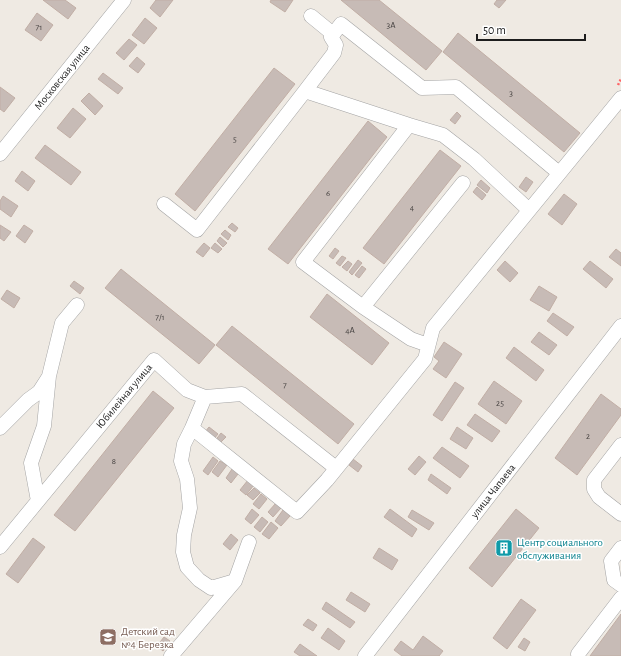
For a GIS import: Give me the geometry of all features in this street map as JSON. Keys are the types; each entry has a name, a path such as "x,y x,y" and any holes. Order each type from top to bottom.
{"street":[{"name":"Московская улица","path":"0,154 124,0"},
{"path":"311,16 333,34"},
{"path":"164,204 197,230 334,53 336,45 331,37 341,24 422,88 456,88 560,173"},
{"path":"305,91 443,135 474,159 529,210"},
{"path":"192,428 297,512 336,468 424,360 432,328 621,98"},
{"path":"409,125 303,262 363,307 411,339 428,346"},
{"path":"363,307 463,183"},
{"path":"38,501 31,463 44,426 49,376 62,323 77,305"},
{"name":"улица Чапаева","path":"365,656 621,326"},
{"name":"Юбилейная улица","path":"0,547 154,360 187,390 205,397 242,394 336,468"},
{"path":"0,428 28,400 39,392 49,376"},
{"path":"205,397 184,444 180,461 187,479 190,508 184,535 183,552 187,568 199,580 211,588 235,581"},
{"path":"621,445 594,480 594,489 599,497 621,514"},
{"path":"171,656 235,581 249,542"},
{"path":"621,548 611,561 614,580 621,585"},
{"path":"578,654 621,598"}],"building":[{"path":"43,0 65,0 76,8 68,19"},
{"path":"156,0 173,0 160,17 150,8"},
{"path":"271,0 293,0 285,12 270,2"},
{"path":"341,0 379,0 442,51 426,70"},
{"path":"497,0 506,0 499,8 494,4"},
{"path":"37,13 53,25 41,41 25,30"},
{"path":"145,18 157,28 144,44 132,35"},
{"path":"458,33 580,133 564,152 443,52"},
{"path":"129,39 137,45 124,60 116,53"},
{"path":"137,57 145,64 138,73 129,66"},
{"path":"274,68 295,84 195,211 175,194"},
{"path":"103,73 123,88 118,94 98,79"},
{"path":"0,87 15,98 4,112 0,109"},
{"path":"89,93 103,106 95,115 81,101"},
{"path":"73,108 86,119 70,138 57,128"},
{"path":"457,112 461,116 455,124 450,120"},
{"path":"368,121 387,137 288,264 268,249"},
{"path":"45,145 81,172 71,185 35,158"},
{"path":"440,150 461,166 384,264 363,248"},
{"path":"22,171 35,181 28,191 15,181"},
{"path":"526,177 533,182 526,192 519,187"},
{"path":"481,180 490,188 487,193 477,185"},
{"path":"477,187 486,195 482,200 473,192"},
{"path":"564,194 577,204 562,225 548,214"},
{"path":"3,196 18,206 11,217 0,209 0,201"},
{"path":"232,223 238,228 235,232 228,227"},
{"path":"0,225 11,232 4,241 0,238"},
{"path":"24,225 33,231 25,243 16,236"},
{"path":"225,230 231,235 228,240 221,234"},
{"path":"220,237 227,243 223,247 217,241"},
{"path":"204,243 210,248 203,257 196,252"},
{"path":"215,243 222,249 218,253 211,248"},
{"path":"335,248 339,251 333,259 329,256"},
{"path":"616,249 621,253 621,266 609,257"},
{"path":"342,256 346,258 340,266 336,263"},
{"path":"358,260 362,263 352,275 349,272"},
{"path":"348,261 352,264 347,271 342,267"},
{"path":"505,261 518,273 510,282 497,270"},
{"path":"590,261 613,279 606,288 583,269"},
{"path":"362,266 366,269 359,278 355,275"},
{"path":"121,269 215,345 199,364 105,288"},
{"path":"74,281 84,288 80,294 70,286"},
{"path":"539,286 557,297 549,311 530,300"},
{"path":"7,290 20,298 14,308 1,299"},
{"path":"327,294 389,343 372,365 310,317"},
{"path":"553,313 574,327 567,336 547,321"},
{"path":"232,326 354,424 338,444 216,345"},
{"path":"539,332 557,345 549,355 531,342"},
{"path":"444,342 462,354 446,378 433,369 439,361 434,357"},
{"path":"514,347 544,370 536,381 506,358"},
{"path":"494,381 522,401 506,424 478,404"},
{"path":"455,382 464,388 442,421 433,415"},
{"path":"153,391 174,408 75,531 54,515"},
{"path":"601,394 621,409 621,415 577,475 555,458"},
{"path":"475,414 500,431 492,442 467,425"},
{"path":"209,427 218,434 214,439 205,432"},
{"path":"457,427 473,438 466,449 450,439"},
{"path":"221,433 226,437 218,445 214,442"},
{"path":"442,447 469,466 460,478 433,458"},
{"path":"419,456 426,462 415,475 408,469"},
{"path":"213,457 218,461 208,475 203,471"},
{"path":"353,459 362,466 358,472 349,465"},
{"path":"220,461 227,465 218,477 212,472"},
{"path":"232,469 238,474 231,483 226,478"},
{"path":"431,474 451,488 447,494 428,480"},
{"path":"248,480 254,485 246,495 240,490"},
{"path":"254,488 260,493 253,500 247,495"},
{"path":"261,494 267,499 259,509 253,504"},
{"path":"276,503 281,508 273,517 268,512"},
{"path":"252,509 259,515 251,524 245,519"},
{"path":"390,509 417,529 412,537 384,517"},
{"name":"Центр социального обслуживания","path":"516,509 539,528 492,587 469,568"},
{"path":"283,510 290,516 281,526 275,521"},
{"path":"412,510 434,523 429,530 408,517"},
{"path":"262,517 268,522 260,532 254,527"},
{"path":"271,522 278,528 269,539 262,534"},
{"path":"231,534 238,540 230,550 223,544"},
{"path":"33,538 45,547 18,583 6,574"},
{"path":"379,548 398,560 392,570 373,558"},
{"path":"351,592 370,604 365,612 346,600"},
{"path":"521,599 536,610 507,649 493,638"},
{"path":"326,602 355,622 350,628 322,609"},
{"path":"621,614 621,656 590,656"},
{"path":"308,619 317,625 313,631 303,625"},
{"path":"328,628 345,641 339,650 321,638"},
{"path":"423,636 443,651 439,656 402,656 394,650 401,641 413,650"},
{"path":"164,637 170,641 163,651 157,646"},
{"path":"524,638 530,642 525,651 518,647"},
{"path":"300,644 317,656 300,656 294,652"}],"place":[{"name":"Центр социального обслуживания","path":"504,548"},
{"name":"Детский сад №4 Березка","path":"108,637"}]}
